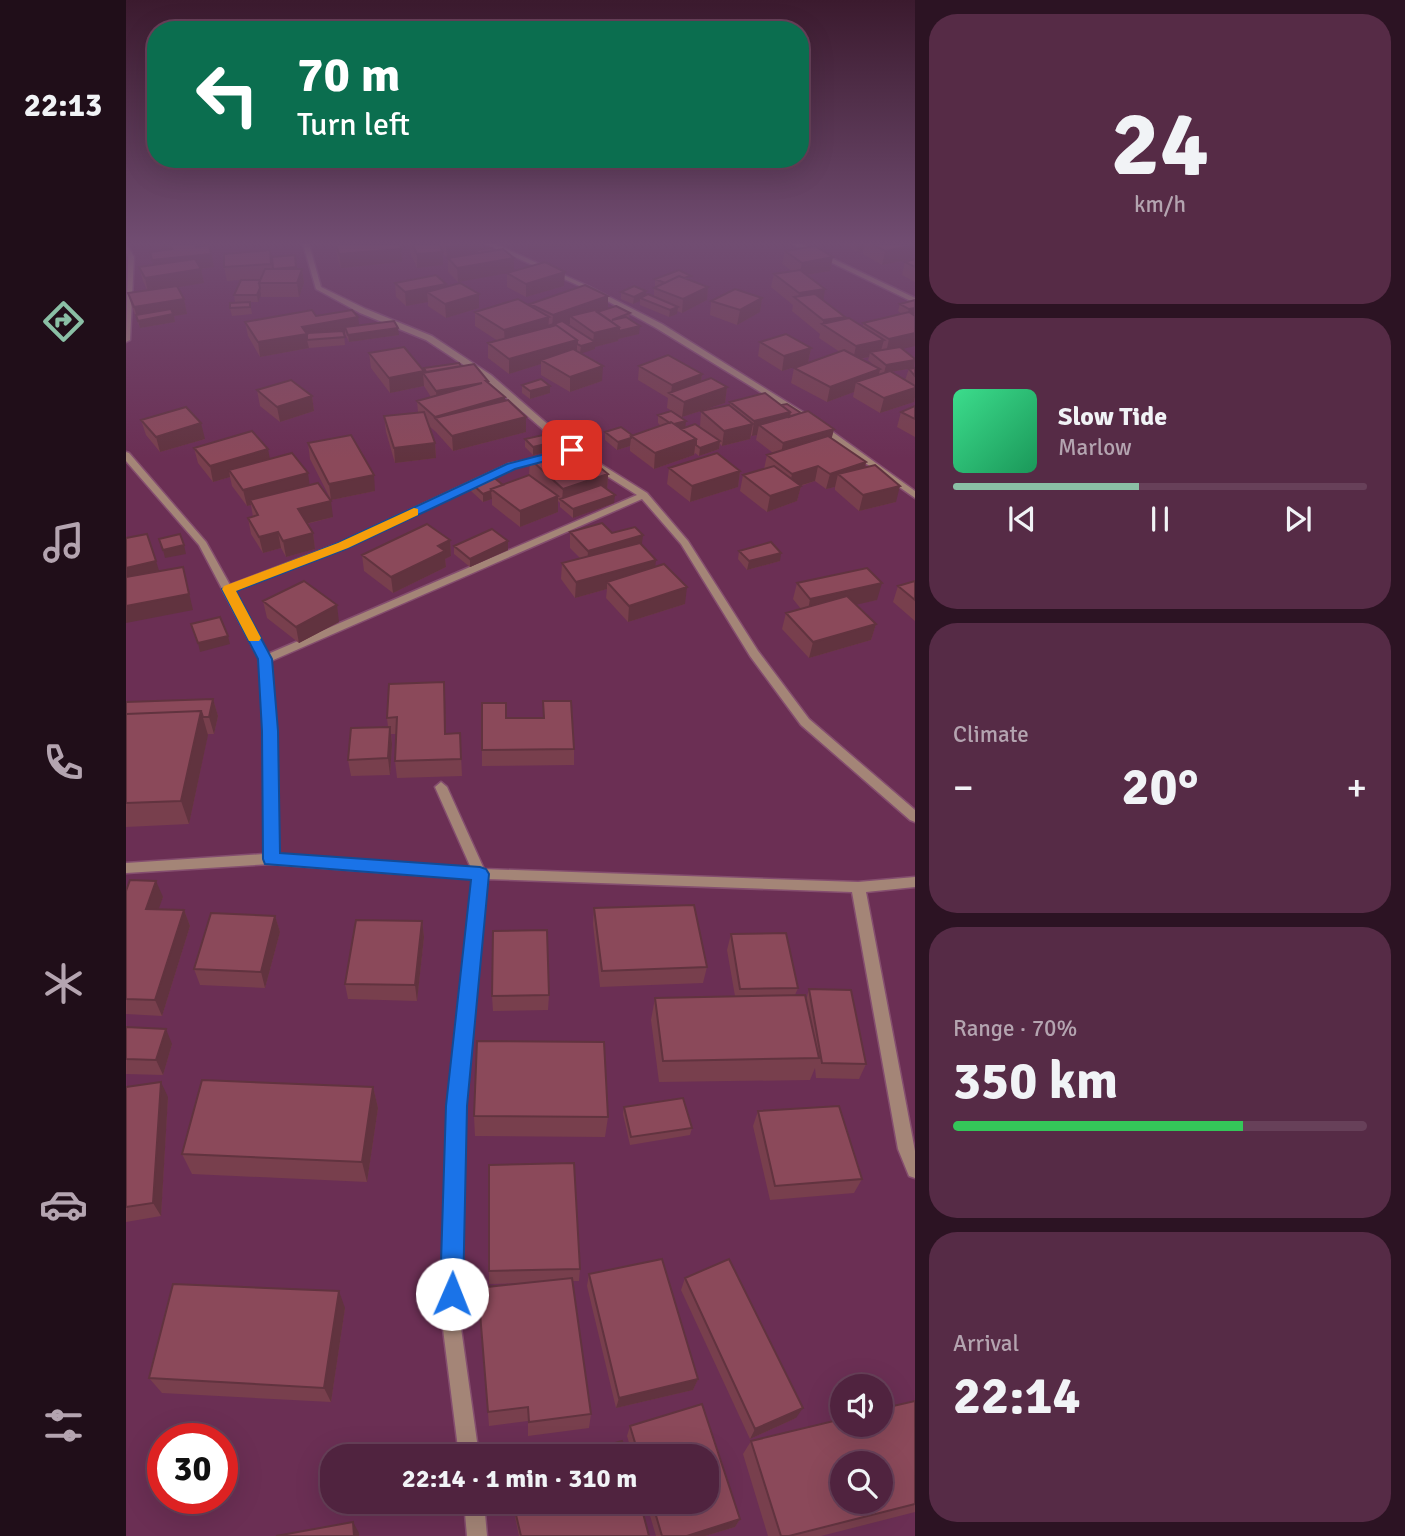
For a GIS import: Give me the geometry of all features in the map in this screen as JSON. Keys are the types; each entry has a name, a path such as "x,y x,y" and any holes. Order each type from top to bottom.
{"street":[{"path":"126,340 127,316"},
{"path":"374,316 429,338 488,377 572,450 644,495 685,543 754,653 805,722 915,817"},
{"path":"640,316 806,416"},
{"path":"816,424 915,495"},
{"path":"228,589 343,545 511,466 572,450"},
{"path":"126,454 204,544 265,659 270,731 271,859"},
{"path":"265,659 644,495"},
{"path":"441,787 480,874 456,1106 451,1321 467,1444"},
{"path":"126,868 271,859 480,874 858,887 915,882"},
{"path":"858,887 906,1149 915,1170"},
{"path":"475,1514 477,1536"}],"building":[{"path":"136,316 165,316 138,321"},
{"path":"280,316 358,317 302,327 307,334 258,342 245,322"},
{"path":"481,316 549,317 504,330"},
{"path":"570,316 603,316 619,327 594,333"},
{"path":"602,316 623,316 612,320 626,317 640,326 619,331 619,327"},
{"path":"818,316 845,317 823,320"},
{"path":"894,316 915,316 915,333 889,339 863,323"},
{"path":"849,318 884,340 856,346 822,324"},
{"path":"394,321 398,328 348,335 345,327"},
{"path":"562,321 595,342 581,346 556,325 548,326"},
{"path":"556,325 577,340 509,359 488,343"},
{"path":"343,331 345,337 307,340 307,333"},
{"path":"786,334 811,348 784,356 760,342"},
{"path":"404,347 424,371 389,378 369,353"},
{"path":"900,347 915,360 886,365 870,352"},
{"path":"573,349 603,366 570,377 541,360"},
{"path":"844,350 880,369 830,387 794,368"},
{"path":"668,355 702,374 672,385 639,366"},
{"path":"459,363 461,366 426,372 424,368"},
{"path":"474,364 486,381 505,397 435,417 417,401 482,383 436,391 423,373"},
{"path":"890,371 915,388 884,398 856,382"},
{"path":"711,378 727,387 684,402 669,393"},
{"path":"541,379 550,386 530,391 522,385"},
{"path":"291,380 312,396 277,407 257,390"},
{"path":"765,393 790,412 754,421 730,402"},
{"path":"508,400 526,417 452,436 435,418"},
{"path":"787,404 801,413 789,417 790,412 781,405"},
{"path":"729,405 753,424 724,431 701,411"},
{"path":"915,406 915,419 901,412"},
{"path":"186,407 201,423 156,437 141,420"},
{"path":"671,411 686,421 674,424 658,415"},
{"path":"808,411 834,429 783,443 759,425"},
{"path":"424,412 435,443 394,448 384,416"},
{"path":"671,422 696,439 655,453 631,436"},
{"path":"695,424 720,441 700,448 696,445 696,439 681,429"},
{"path":"621,427 632,435 631,438 618,442 605,432"},
{"path":"252,431 268,449 210,466 194,448"},
{"path":"351,435 374,475 329,484 308,443"},
{"path":"543,435 550,443 533,447 525,439"},
{"path":"828,436 866,462 830,474 818,466 792,474 767,455"},
{"path":"574,446 608,474 563,489 530,459"},
{"path":"292,453 308,473 243,490 229,470"},
{"path":"717,453 740,471 692,486 669,468"},
{"path":"875,465 900,486 863,495 838,474"},
{"path":"774,466 801,486 770,496 743,475"},
{"path":"529,475 558,496 520,511 491,489"},
{"path":"492,476 503,485 483,494 471,483"},
{"path":"318,483 331,501 298,509 313,533 283,541 278,532 259,537 248,518 258,515 250,500"},
{"path":"601,485 615,495 573,509 560,499"},
{"path":"602,523 612,533 635,527 643,535 588,551 570,532"},
{"path":"427,524 450,540 438,546 445,551 391,577 362,555"},
{"path":"492,529 508,541 470,559 454,546"},
{"path":"147,534 156,561 126,568 126,538"},
{"path":"180,534 184,545 163,550 159,539"},
{"path":"771,542 781,553 749,561 739,551"},
{"path":"640,543 656,560 576,582 562,563"},
{"path":"664,564 687,587 629,606 607,582"},
{"path":"183,567 189,594 126,606 126,577"},
{"path":"867,568 882,583 810,599 797,583"},
{"path":"304,581 337,605 296,627 263,601"},
{"path":"915,581 915,600 898,586"},
{"path":"847,596 876,624 813,642 786,613"},
{"path":"220,617 228,636 198,643 191,624"},
{"path":"444,682 445,734 460,733 461,759 395,761 397,717 387,718 389,684"},
{"path":"213,699 209,717 203,717 201,711 126,714 126,702"},
{"path":"543,701 571,701 574,749 482,750 482,703 506,703 506,718 544,718"},
{"path":"201,711 181,801 126,803 126,714"},
{"path":"390,727 388,758 348,760 351,728"},
{"path":"130,880 156,881 146,909 184,910 155,1000 126,999 126,891"},
{"path":"694,905 707,967 602,971 594,908"},
{"path":"211,913 275,916 261,972 194,969"},
{"path":"356,920 422,921 415,985 345,984"},
{"path":"547,930 549,995 492,996 493,931"},
{"path":"786,933 798,988 740,989 731,934"},
{"path":"809,989 851,990 866,1064 822,1063"},
{"path":"805,995 819,1058 663,1061 655,998"},
{"path":"126,1027 166,1029 156,1060 126,1059"},
{"path":"477,1041 604,1042 608,1117 474,1116"},
{"path":"202,1080 373,1087 362,1162 182,1154"},
{"path":"161,1082 153,1203 126,1207 126,1087"},
{"path":"683,1098 692,1128 631,1137 624,1107"},
{"path":"839,1106 862,1179 775,1186 758,1111"},
{"path":"574,1163 580,1269 489,1271 489,1165"},
{"path":"662,1259 698,1379 619,1398 589,1274"},
{"path":"729,1259 803,1408 755,1429 685,1278"},
{"path":"572,1278 591,1414 529,1422 528,1407 488,1412 478,1288"},
{"path":"173,1284 339,1291 324,1388 149,1378"},
{"path":"915,1401 915,1504 893,1510 893,1451 830,1451 830,1514 876,1514 781,1536 751,1441 830,1422 830,1437 893,1437 893,1406"},
{"path":"702,1404 715,1444 635,1444 630,1426"},
{"path":"719,1455 740,1519 687,1536 662,1536 656,1514 719,1514"},
{"path":"516,1514 643,1514 649,1536 521,1536"},
{"path":"353,1522 354,1536 276,1536"}],"slow traffic":[{"path":"254,638 228,589 343,545 414,512"}],"route":[{"path":"452,1294 456,1106 480,874 271,859 270,731 265,659 228,589 343,545 511,466 572,450"}]}
